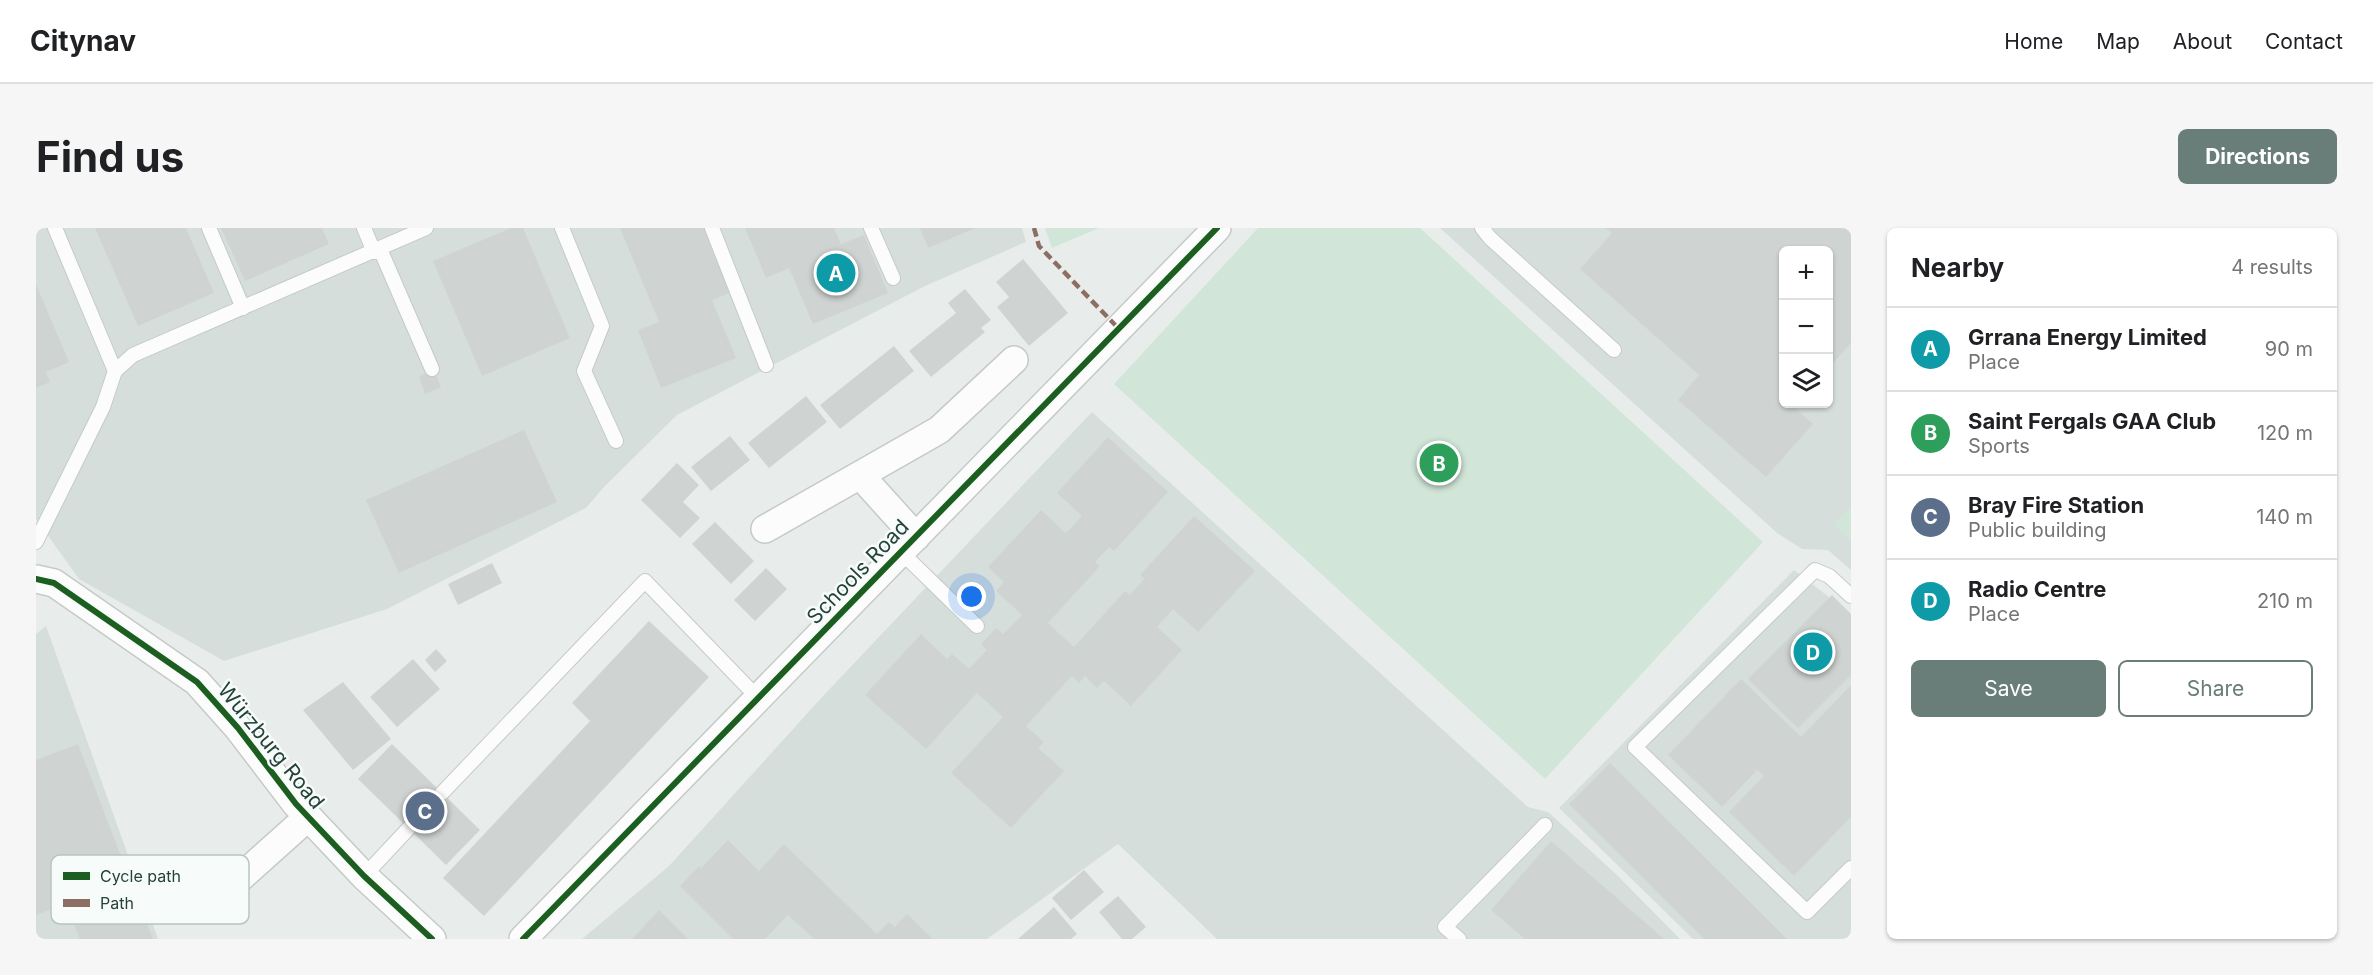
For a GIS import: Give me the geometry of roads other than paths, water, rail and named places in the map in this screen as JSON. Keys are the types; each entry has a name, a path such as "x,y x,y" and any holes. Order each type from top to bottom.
{"street":[{"name":"Schools Road","path":"523,939 1217,228"},
{"path":"765,529 939,430 1014,360"},
{"path":"860,475 909,544"},
{"name":"Würzburg Road","path":"36,579 54,583 198,682 238,728 308,817 364,876 432,939"},
{"path":"249,870 308,817"}],"lane":[{"path":"55,228 115,371"},
{"path":"209,228 243,308"},
{"path":"364,228 377,250 432,369"},
{"path":"36,542 103,407 115,371 133,355 426,228"},
{"path":"562,228 602,326 584,371 616,441"},
{"path":"712,228 766,364"},
{"path":"872,228 893,278"},
{"path":"1482,228 1490,238 1614,350"},
{"path":"909,544 977,626"},
{"path":"1851,596 1829,576 1815,570 1635,747 1807,912 1851,868"},
{"path":"442,793 645,581 758,698"},
{"path":"1459,939 1445,927 1545,825"},
{"path":"364,876 408,828"}],"place":[{"name":"Grrana Energy Limited","path":"836,273"},
{"name":"Saint Fergals GAA Club","path":"1439,463"},
{"name":"Radio Centre","path":"1813,652"},
{"name":"Bray Fire Station","path":"425,811"}]}
